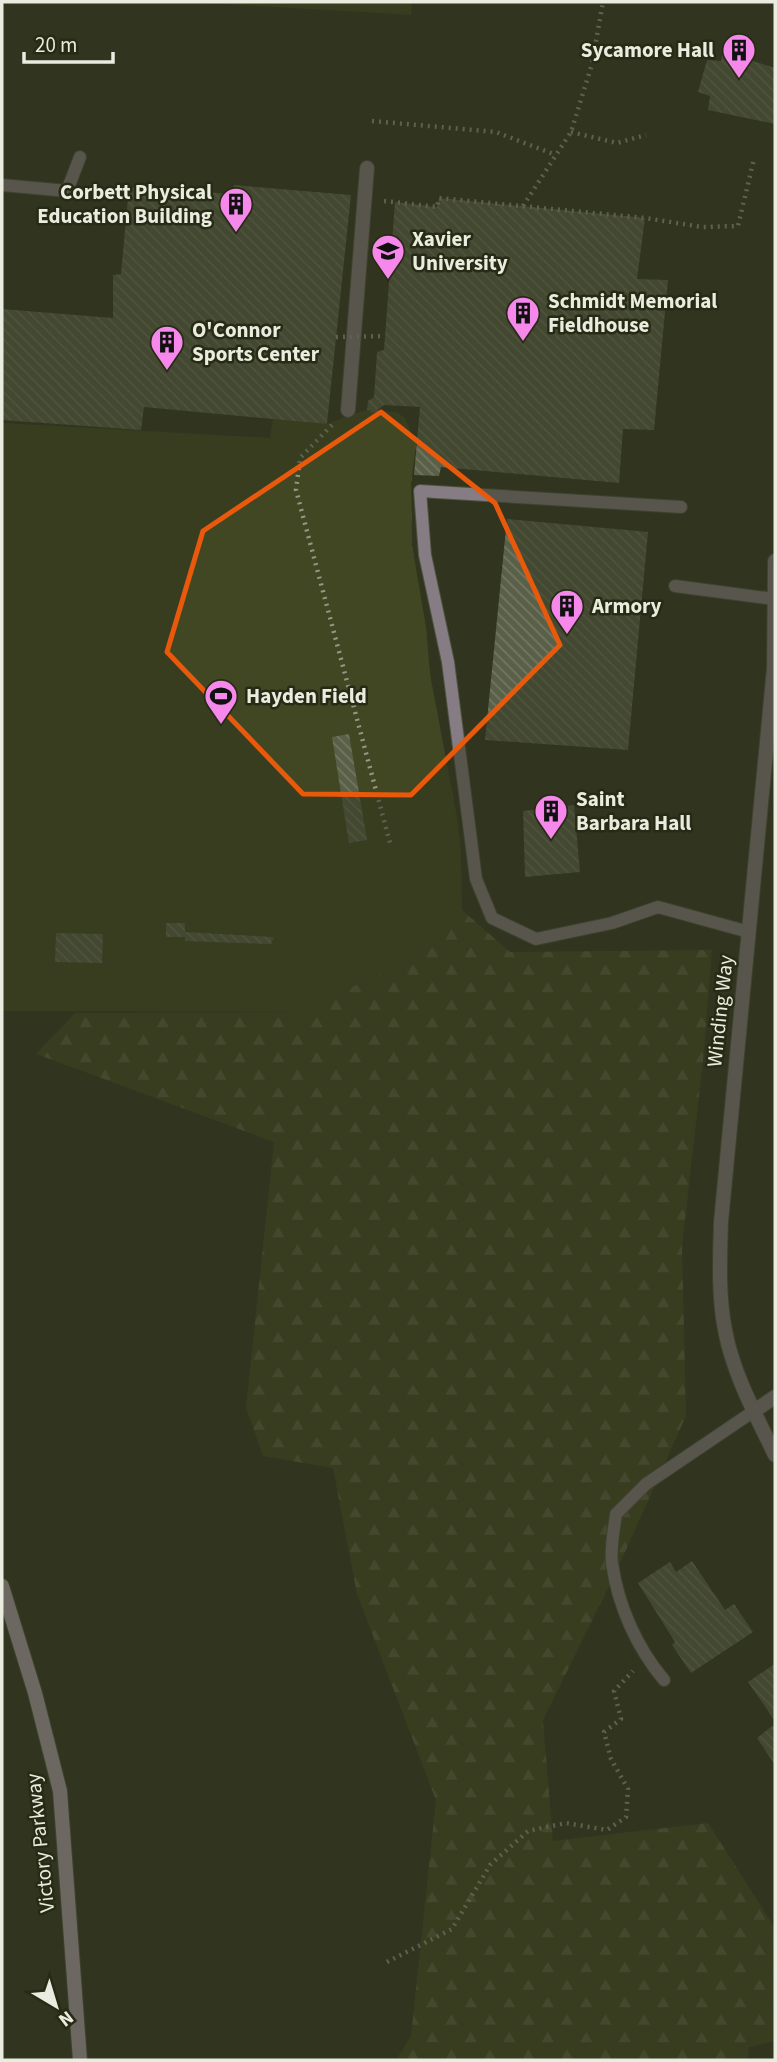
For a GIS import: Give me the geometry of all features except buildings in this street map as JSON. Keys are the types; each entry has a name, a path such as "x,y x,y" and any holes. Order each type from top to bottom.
{"street":[{"path":"348,410 367,168"},
{"name":"Winding Way","path":"775,561 775,668 721,1222 720,1287 725,1331 736,1373 775,1455"},
{"path":"754,1411 775,1397"},
{"name":"Victory Parkway","path":"2,1586 35,1693 60,1791 80,2060"}],"lane":[{"path":"2,185 67,191 80,157"},
{"path":"681,507 420,491 425,555 448,662 476,879 492,918 536,939 612,923 658,907 749,932"},
{"path":"675,586 775,599"},
{"path":"664,1681 645,1658 624,1610 612,1561 616,1514 646,1484 754,1411"}],"path":[{"path":"523,206 571,132 592,64 603,2"},
{"path":"372,121 496,132 556,155"},
{"path":"571,132 617,143 646,135"},
{"path":"395,202 437,207 439,198 702,227 738,226 754,159"},
{"path":"336,337 385,337"},
{"path":"348,410 300,458 296,490 390,843"},
{"path":"387,1962 452,1929 490,1865 528,1831 566,1823 607,1830 626,1817 628,1789 611,1759 604,1732 621,1719 614,1691 645,1658"}],"highlighted area":[{"path":"381,412 495,503 560,645 411,795 303,794 167,652 203,531"}],"green space":[{"path":"189,2 412,2 411,15"},
{"path":"367,410 396,412 405,418 416,444 411,483 412,546 426,628 430,675 458,823 462,910 510,952 712,950 704,1051 682,1247 686,1416 617,1570 543,1720 553,1841 708,1823 775,1928 775,2041 749,2047 748,2060 396,2060 411,2036 436,1800 357,1594 333,1468 263,1456 246,1408 274,1142 36,1054 75,1013 299,1012 356,413"},
{"name":"Hayden Field","path":"396,412 405,418 416,444 411,483 412,546 426,628 430,675 458,823 462,909 390,969 299,1012 2,1011 2,423 270,438 273,419 327,424 356,413"}],"place":[{"name":"Sycamore Hall","path":"739,80"},
{"name":"Corbett Physical Education Building","path":"236,234"},
{"name":"Xavier University","path":"388,281"},
{"name":"Schmidt Memorial Fieldhouse","path":"523,343"},
{"name":"O'Connor Sports Center","path":"167,372"},
{"name":"Armory","path":"567,636"},
{"name":"Hayden Field","path":"221,726"},
{"name":"Saint Barbara Hall","path":"551,841"}]}
